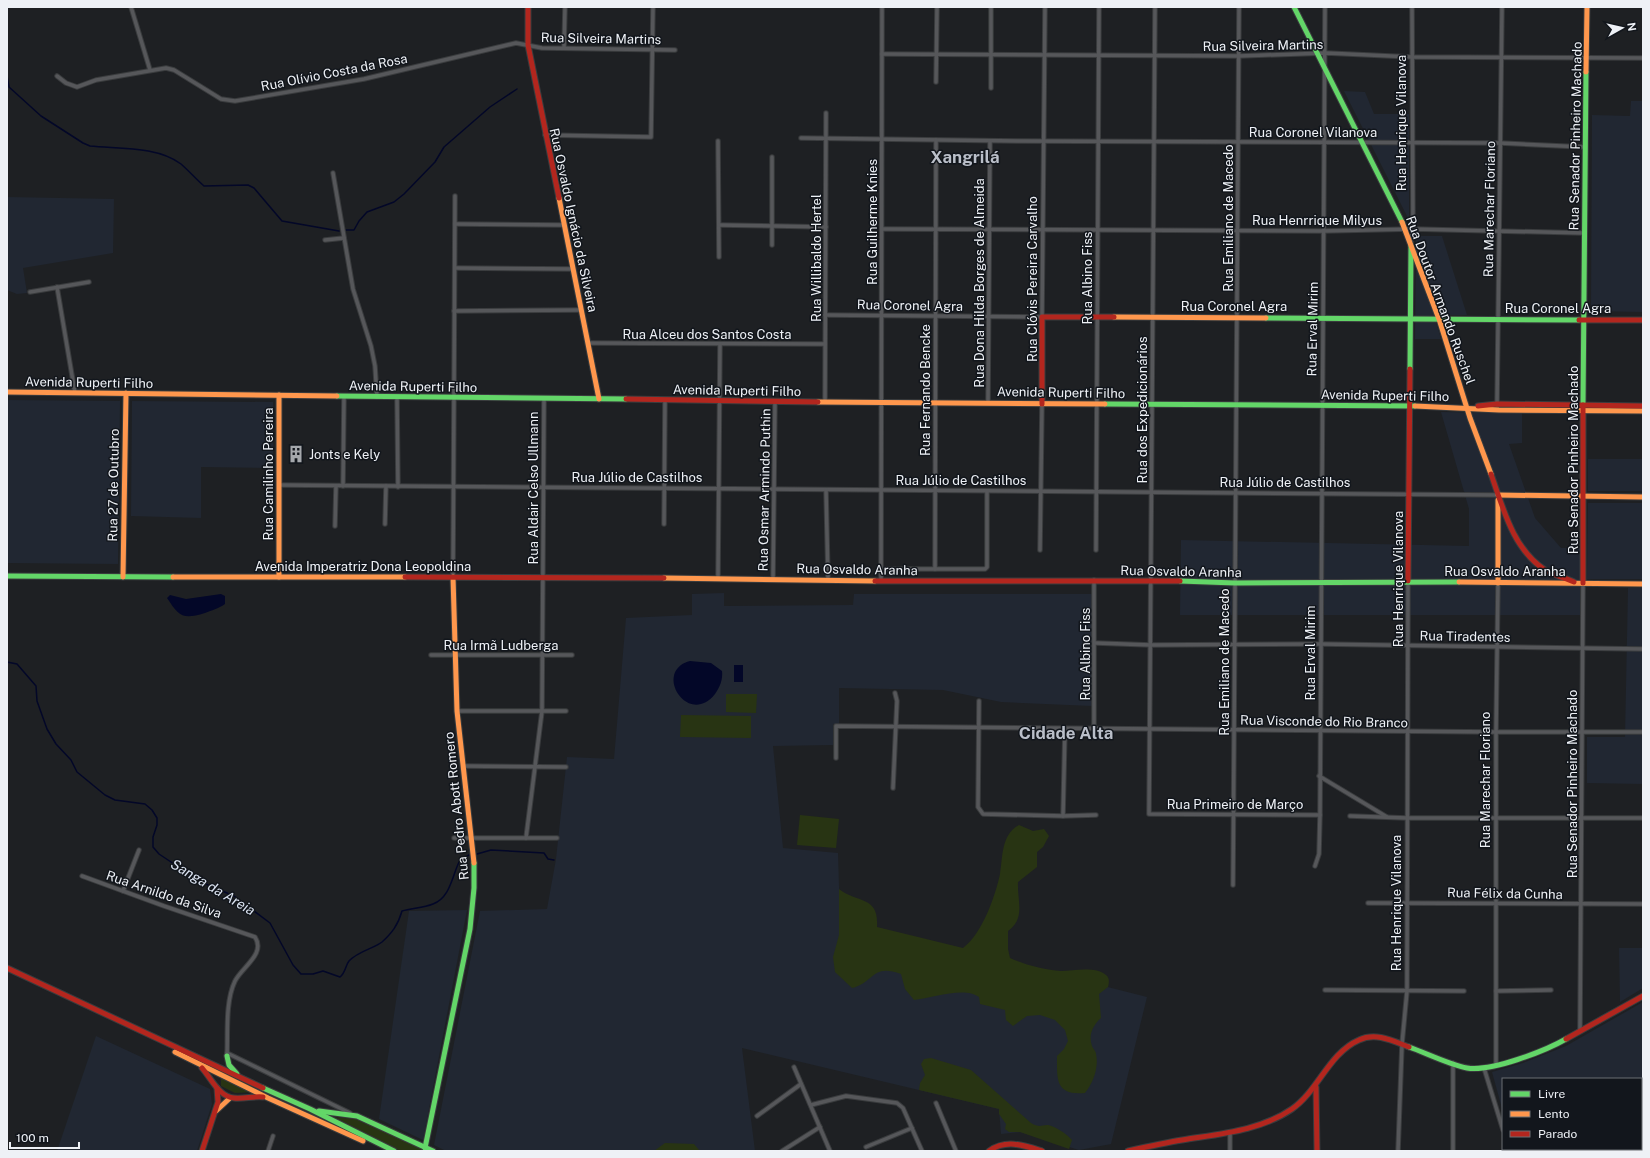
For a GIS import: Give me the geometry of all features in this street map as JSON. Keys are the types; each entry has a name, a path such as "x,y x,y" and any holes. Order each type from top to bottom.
{"main road":[{"name":"Rua Osvaldo Ignácio da Silveira","path":"528,7 528,45 599,399"},
{"name":"Rua Doutor Armando Ruschel","path":"1294,7 1326,67 1406,229 1439,319 1467,408 1511,528 1522,547 1533,560 1554,574 1577,583"},
{"name":"Rua Senador Pinheiro Machado","path":"1583,582 1585,319 1584,147 1587,7"},
{"name":"Rua Henrique Vilanova","path":"1408,581 1411,242"},
{"name":"Rua Coronel Agra","path":"1042,317 1322,317 1643,320"},
{"name":"Rua Clóvis Pereira Carvalho","path":"1042,317 1042,404"},
{"name":"Avenida Ruperti Filho","path":"7,392 720,401 1409,406 1497,410 1643,406"},
{"name":"Rua 27 de Outubro","path":"123,577 126,393"},
{"name":"Rua Camilinho Pereira","path":"279,395 279,577"},
{"name":"Avenida Ruperti Filho","path":"1467,408 1497,404 1643,411"},
{"name":"Rua Júlio de Castilhos","path":"1498,495 1643,496"},
{"name":"Rua Marechar Floriano","path":"1498,495 1498,583"},
{"path":"1553,583 1554,574"},
{"name":"Avenida Imperatriz Dona Leopoldina","path":"7,576 718,578"},
{"name":"Rua Pedro Abott Romero","path":"426,1148 472,914 475,875 458,711 454,655 453,577"},
{"name":"Rua Osvaldo Aranha","path":"718,578 881,581 1151,580 1235,583 1408,581 1498,583 1583,582 1643,584"},
{"path":"7,968 140,1032 268,1098 384,1151"},
{"path":"1128,1151 1230,1133 1256,1127 1274,1120 1294,1107 1316,1087 1344,1050 1357,1041 1370,1037 1381,1037 1467,1068 1484,1068 1515,1060 1557,1044 1643,996"},
{"path":"140,1032 205,1060 310,1109 394,1151"},
{"path":"205,1060 220,1062 227,1054"},
{"path":"227,1054 229,1065 241,1078"},
{"path":"189,1058 207,1072 216,1082 217,1088 218,1102 202,1151"},
{"path":"216,1082 222,1075 233,1074"},
{"path":"1316,1087 1316,1151"},
{"path":"217,1088 230,1098 268,1098"},
{"path":"215,1112 230,1098"},
{"path":"310,1109 357,1116 432,1151"},
{"path":"989,1151 1017,1144 1042,1151"}],"street":[{"path":"131,7 150,70"},
{"path":"564,48 565,7"},
{"path":"545,135 651,137 653,7"},
{"name":"Rua Guilherme Knies","path":"881,581 882,7"},
{"path":"936,7 936,82"},
{"path":"991,7 991,88"},
{"name":"Rua Clóvis Pereira Carvalho","path":"1042,317 1045,7"},
{"name":"Rua Albino Fiss","path":"1096,550 1099,7"},
{"name":"Rua dos Expedicionários","path":"1149,814 1155,7"},
{"name":"Rua Emiliano de Macedo","path":"1233,885 1233,645 1237,404 1239,7"},
{"name":"Rua Erval Mirim","path":"1316,866 1319,854 1320,815 1321,405 1326,67 1325,7"},
{"name":"Rua Henrique Vilanova","path":"1411,242 1413,229 1412,7"},
{"name":"Rua Marechar Floriano","path":"1497,410 1502,7"},
{"name":"Rua Olívio Costa da Rosa","path":"57,76 66,83 77,87 96,80 166,68 174,70 221,99 235,101 364,79 516,43 528,45"},
{"name":"Rua Silveira Martins","path":"528,45 542,48 675,50"},
{"name":"Rua Silveira Martins","path":"882,54 1239,56 1326,53 1412,57 1643,58"},
{"name":"Rua Willibaldo Hertel","path":"825,402 826,113"},
{"path":"801,138 882,139"},
{"name":"Rua Coronel Vilanova","path":"882,139 1363,143 1500,142 1584,147"},
{"name":"Rua Fernando Bencke","path":"935,569 936,140"},
{"name":"Rua Dona Hilda Borges de Almeida","path":"988,402 990,140"},
{"path":"718,141 719,257"},
{"path":"772,157 772,245"},
{"path":"333,173 353,288 371,346 375,366 377,397"},
{"path":"453,577 455,196"},
{"path":"455,224 563,225"},
{"path":"719,225 826,227"},
{"name":"Rua Henrrique Milyus","path":"882,229 1323,232 1413,229 1584,233"},
{"path":"325,240 344,238"},
{"path":"455,268 572,269"},
{"path":"30,292 89,282"},
{"path":"57,287 75,393"},
{"path":"454,310 581,310"},
{"name":"Rua Coronel Agra","path":"825,315 1042,317"},
{"name":"Rua Alceu dos Santos Costa","path":"588,343 825,344"},
{"path":"718,578 720,488 720,344"},
{"path":"343,486 344,396"},
{"path":"397,397 398,487"},
{"name":"Rua Aldair Celso Ullmann","path":"526,838 542,710 544,399"},
{"path":"664,524 665,400"},
{"name":"Rua Osmar Armindo Puthin","path":"773,579 775,401"},
{"name":"Rua Clóvis Pereira Carvalho","path":"1040,550 1042,404"},
{"name":"Rua Júlio de Castilhos","path":"279,485 543,488 720,488 881,491 1321,492 1498,495"},
{"path":"335,526 336,486"},
{"path":"385,524 386,486"},
{"path":"826,490 828,579"},
{"path":"881,570 983,570 987,567 987,491"},
{"name":"Rua Albino Fiss","path":"1094,580 1096,643 1094,729"},
{"name":"Rua Henrique Vilanova","path":"1398,1151 1402,1044 1408,991 1408,581"},
{"name":"Rua Senador Pinheiro Machado","path":"1580,1032 1583,582"},
{"name":"Rua Marechar Floriano","path":"1496,1065 1495,902 1498,583"},
{"name":"Rua Tiradentes","path":"1096,643 1151,645 1321,644 1643,649"},
{"name":"Rua Irmã Ludberga","path":"431,655 572,655"},
{"path":"893,788 897,701 895,693"},
{"path":"980,701 978,807 983,814 1063,816 1096,815"},
{"path":"458,711 566,711"},
{"name":"Rua Visconde do Rio Branco","path":"836,758 836,726 1408,732 1643,732"},
{"path":"1063,816 1065,728"},
{"path":"463,766 566,767"},
{"path":"1320,776 1388,818"},
{"name":"Rua Primeiro de Março","path":"1149,814 1320,815"},
{"path":"1350,816 1388,818 1643,818"},
{"path":"454,838 557,838"},
{"path":"123,891 139,850"},
{"name":"Rua Arnildo da Silva","path":"82,876 255,937 258,942 258,950 235,982 231,997 227,1054"},
{"name":"Rua Félix da Cunha","path":"1368,903 1495,902 1643,904"},
{"path":"1325,990 1464,991"},
{"path":"1496,991 1550,990"},
{"path":"227,1054 357,1116"},
{"path":"1453,1063 1453,1151"},
{"path":"794,1067 830,1151"},
{"path":"1484,1068 1502,1127"},
{"path":"756,1116 801,1084"},
{"path":"811,1105 846,1096 897,1103 903,1108 922,1151"},
{"path":"936,1103 956,1151"},
{"path":"782,1151 820,1127"},
{"path":"866,1147 912,1128"},
{"path":"1230,1133 1230,1151"},
{"path":"268,1151 273,1136"}],"shaded area":[{"path":"1344,91 1365,92 1374,114 1409,114 1409,220"},
{"path":"1631,101 1643,101 1643,312 1591,311 1592,115 1630,116"},
{"path":"7,197 114,199 113,253 23,268 27,293 17,294 7,290"},
{"path":"1416,236 1442,236 1467,315 1434,315 1441,339 1415,339"},
{"path":"7,400 120,401 118,564 7,563"},
{"path":"132,401 273,402 273,468 201,467 201,518 131,516"},
{"path":"1441,412 1522,413 1522,443 1509,444 1535,518 1561,548 1580,548 1580,615 1180,615 1181,540 1469,546 1469,509"},
{"path":"1588,459 1643,459 1643,491 1588,491"},
{"path":"1588,503 1643,503 1643,579 1587,579"},
{"path":"1628,588 1643,588 1643,784 1587,783 1587,737 1625,737"},
{"path":"724,593 724,606 853,605 854,594 1092,594 1092,706 1001,702 943,690 839,688 839,724 833,724 833,745 773,746 783,848 838,853 840,919 1147,997 1111,1144 1079,1150 1020,1132 1001,1134 999,1109 742,1048 755,1151 446,1151 434,1145 480,911 547,909 556,859 567,757 614,759 626,618 692,615 692,594"},
{"path":"467,910 423,1140 379,1119 409,911"},
{"path":"1619,948 1643,948 1643,988 1620,1002"},
{"path":"1643,1002 1643,1151 1514,1151 1642,1150 1642,1078 1502,1078 1502,1108 1492,1072 1523,1063 1566,1046"},
{"path":"96,1036 210,1089 212,1104 197,1151 57,1151"}],"green space":[{"path":"726,694 757,694 756,713 726,712"},
{"path":"681,715 751,716 751,738 680,737"},
{"path":"800,815 839,819 836,848 797,845"},
{"path":"1019,825 1033,831 1044,829 1049,836 1043,847 1037,852 1037,867 1018,882 1019,915 1014,926 1008,931 1008,949 1010,958 1048,970 1090,970 1101,972 1109,979 1108,987 1099,994 1101,1018 1091,1034 1091,1042 1096,1053 1097,1065 1091,1085 1085,1093 1068,1092 1063,1089 1060,1084 1057,1072 1057,1056 1064,1049 1068,1041 1065,1030 1055,1020 1040,1015 1027,1016 1013,1026 1006,1020 1005,1010 980,1004 979,997 973,994 957,993 914,1000 905,989 901,974 892,971 879,972 860,985 852,988 835,972 833,957 839,935 839,889 846,894 871,905 875,910 877,917 877,927 963,948 976,934 987,914 998,883 1006,840 1013,829"},
{"path":"931,1058 971,1070 1031,1123 1039,1126 1050,1125 1057,1128 1072,1140 1069,1149 1020,1132 1009,1132 1005,1129 1006,1124 999,1114 999,1109 919,1090 920,1083 925,1075 921,1064 924,1059"},
{"path":"221,1078 254,1092 235,1093 221,1086"},
{"path":"334,1117 356,1119 426,1151 400,1151"},
{"path":"665,1143 694,1144 700,1151 654,1151"}],"water":[{"path":"221,594 225,596 225,604 205,613 191,616 178,613 167,598 170,595 186,599"},
{"path":"690,661 711,663 722,671 722,680 718,689 715,694 705,703 694,705 685,701 678,694 674,685 674,675 679,667"},
{"path":"734,665 743,665 743,682 734,682"}],"waterway":[{"name":"Sanga da Areia","path":"7,76 9,87 41,116 83,143 90,146 137,149 161,154 181,164 204,186 248,185 254,188 282,221 339,231"},
{"name":"Sanga da Areia","path":"346,230 354,230 359,221 367,212 394,202 404,194 435,162 444,147 490,107 517,89"},
{"name":"Sanga da Areia","path":"7,662 17,664 36,686 37,701 47,729 56,744 71,760 77,772 105,795 115,800 145,804 152,810 157,818 157,825 153,837 153,847 159,854 201,882 234,896 270,923 293,965 301,974 313,974 323,971 340,977 349,961 362,952 379,944 389,935 397,925 402,911 433,904 439,901 447,891 460,860 469,855"},
{"name":"Sanga da Areia","path":"477,854 491,850 544,853 548,859 554,860"}],"traffic: fast":[{"path":"1294,7 1402,222"},
{"path":"1583,405 1586,72"},
{"path":"1410,369 1411,246"},
{"path":"1266,318 1579,320"},
{"path":"337,396 626,399"},
{"path":"1105,404 1415,406"},
{"path":"7,576 173,577"},
{"path":"1180,581 1235,583 1459,582"},
{"path":"425,1148 470,929 474,888 474,863"},
{"path":"1409,1047 1453,1064 1467,1068 1477,1068 1490,1067 1518,1060 1566,1039"},
{"path":"227,1056 229,1065 237,1074"},
{"path":"263,1088 310,1109 394,1151"},
{"path":"319,1111 357,1116 433,1151"}],"traffic: slow":[{"path":"1586,72 1587,7"},
{"path":"559,198 599,399"},
{"path":"1402,222 1439,319 1470,418 1491,474"},
{"path":"1114,317 1266,318"},
{"path":"7,392 337,396"},
{"path":"123,577 126,393"},
{"path":"279,395 279,577"},
{"path":"818,402 1105,404"},
{"path":"1415,406 1499,410 1643,411"},
{"path":"1498,495 1643,497"},
{"path":"1498,500 1498,583"},
{"path":"173,577 405,577"},
{"path":"453,577 457,711 474,863"},
{"path":"664,578 875,581"},
{"path":"1459,582 1643,584"},
{"path":"175,1052 268,1098 363,1141"},
{"path":"216,1111 230,1098"}],"traffic: jam":[{"path":"528,7 528,45 559,198"},
{"path":"1042,404 1042,317 1114,317"},
{"path":"1579,320 1643,320"},
{"path":"1408,581 1410,369"},
{"path":"626,399 818,402"},
{"path":"1478,406 1497,404 1643,406"},
{"path":"1583,405 1583,583"},
{"path":"1491,474 1510,527 1525,551 1545,570 1574,582"},
{"path":"405,577 664,578"},
{"path":"875,581 1180,581"},
{"path":"7,968 263,1088"},
{"path":"1566,1039 1643,996"},
{"path":"1128,1151 1168,1142 1253,1127 1280,1116 1292,1109 1301,1101 1331,1063 1349,1046 1359,1040 1378,1037 1409,1047"},
{"path":"202,1068 220,1091 229,1097 263,1097"},
{"path":"1316,1087 1317,1151"},
{"path":"202,1151 218,1102 217,1088"},
{"path":"989,1151 995,1147 1008,1144 1021,1145 1042,1151"}],"place":[{"name":"Jonts e Kely","path":"296,454"}],"district":[{"name":"Xangrilá","path":"965,157"},
{"name":"Cidade Alta","path":"1066,733"}]}
